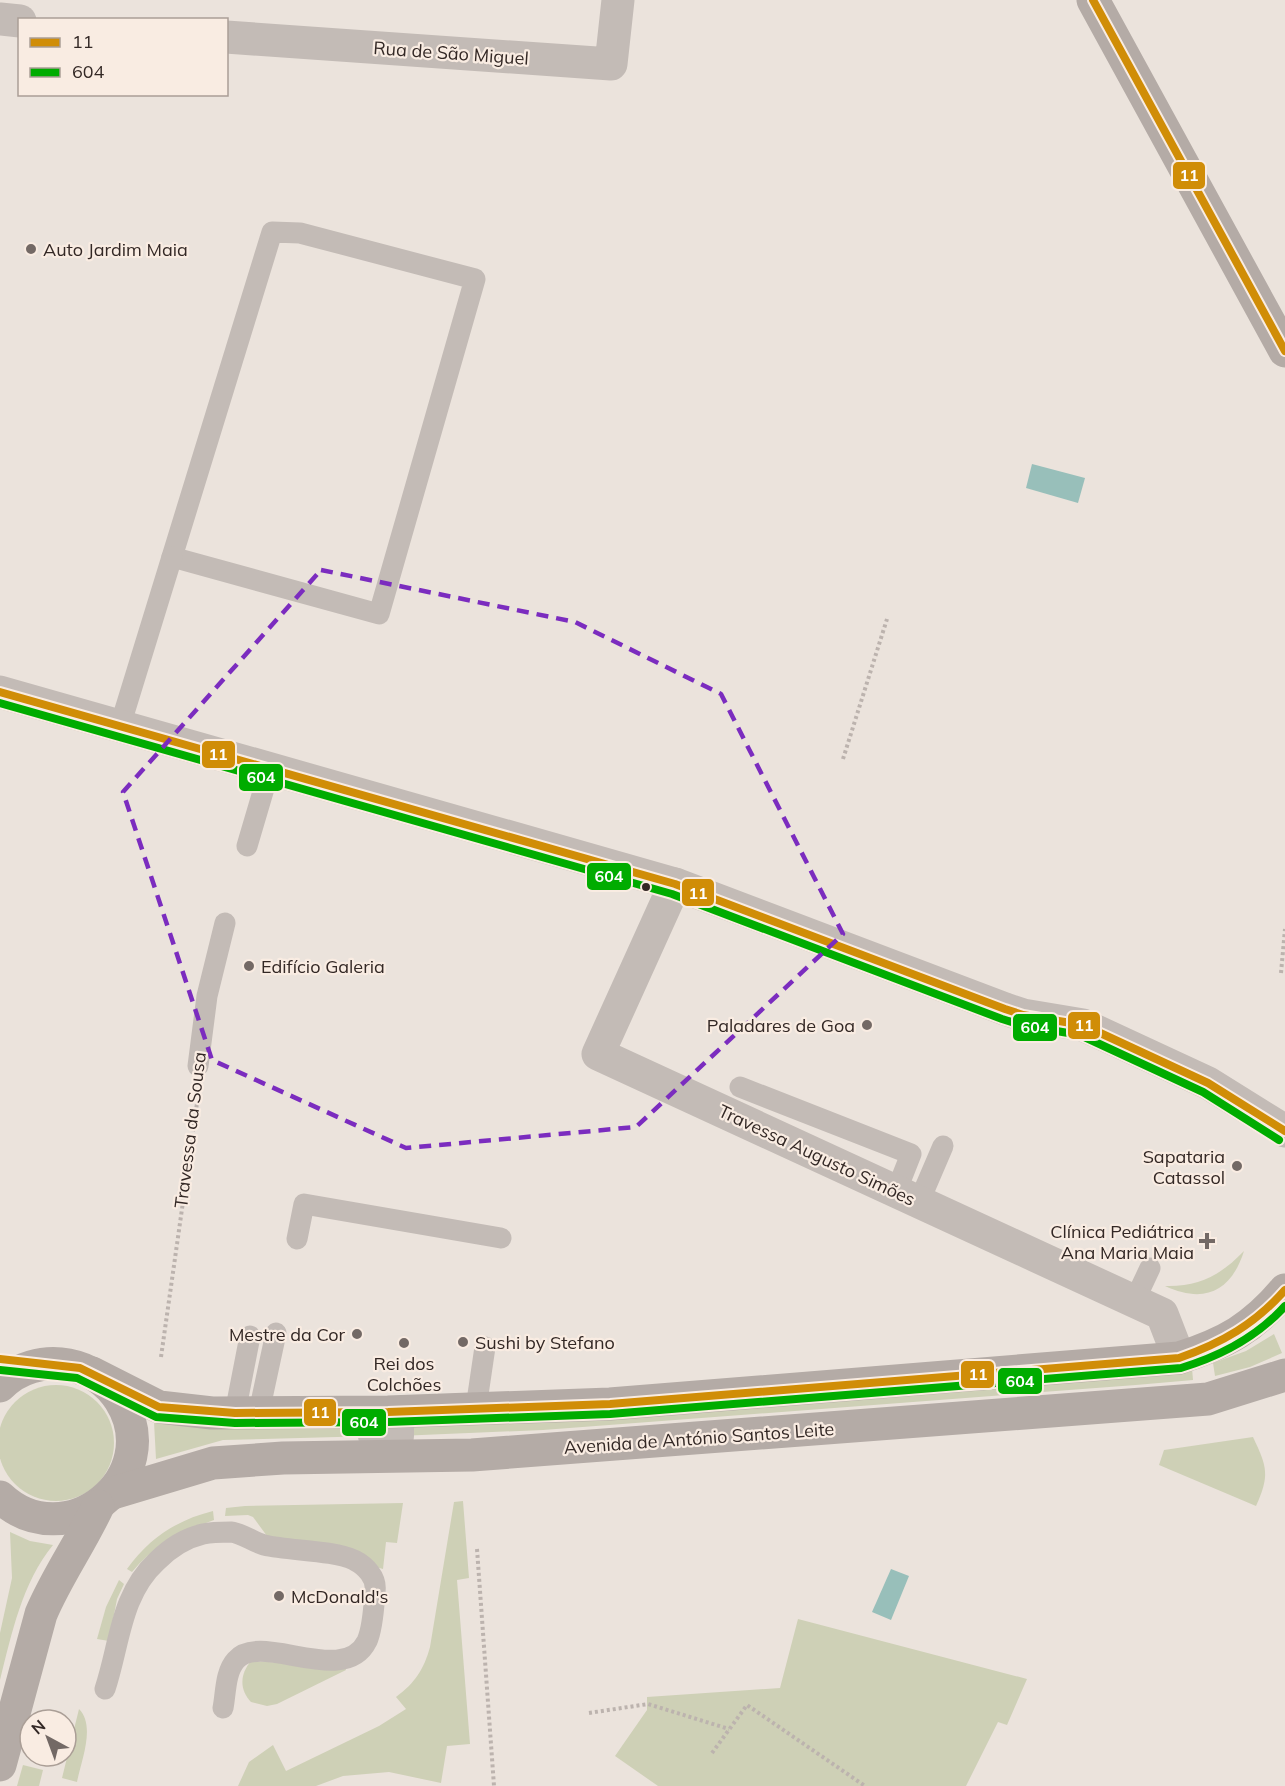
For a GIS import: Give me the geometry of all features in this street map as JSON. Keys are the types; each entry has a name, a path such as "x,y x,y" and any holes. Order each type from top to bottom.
{"main road":[{"path":"1093,0 1285,351"},
{"path":"0,1359 66,1364 92,1373 159,1407 247,1413 610,1404 1179,1358 1225,1342 1267,1312 1285,1290"},
{"path":"0,1386 19,1372 49,1364"},
{"path":"0,1765 41,1614 50,1591 105,1499 128,1467 132,1447 129,1420 116,1394 92,1373"},
{"name":"Avenida de António Santos Leite","path":"0,1497 16,1510 47,1519 79,1515 105,1499 213,1463 283,1458 484,1454 1196,1400 1241,1390 1285,1375"}],"street":[{"name":"Rua de São Miguel","path":"228,37 611,64 618,0"},
{"path":"0,19 18,21"},
{"path":"0,692 675,884 1005,1009 1023,1015 1083,1025 1208,1083 1285,1131"},
{"name":"Travessa Augusto Simões","path":"675,884 598,1054 1162,1314 1179,1358"}],"lane":[{"path":"120,726 172,557 272,232 300,233 475,279 379,614 172,557"},
{"path":"247,846 270,768"},
{"name":"Travessa da Sousa","path":"198,1066 207,996 225,923"},
{"path":"740,1088 911,1154 907,1197"},
{"path":"907,1197 944,1146"},
{"path":"297,1239 304,1204 501,1238"},
{"path":"1134,1302 1150,1268"},
{"path":"247,1413 276,1333"},
{"path":"247,1413 250,1335"},
{"path":"476,1408 484,1347"},
{"path":"105,1689 116,1658 126,1605 136,1584 158,1559 190,1539 203,1534 233,1532 265,1545 351,1558 368,1571 376,1590 368,1640 362,1647 334,1660 318,1660 262,1650 243,1655 236,1659 232,1667 224,1708"}],"path":[{"path":"843,759 887,619"},
{"path":"1281,973 1285,929"},
{"name":"Travessa da Sousa","path":"160,1357 198,1095 198,1066"},
{"path":"477,1549 494,1786"},
{"path":"589,1713 648,1704 729,1729"},
{"path":"712,1753 747,1705 865,1786"}],"highlighted area":[{"path":"321,570 575,622 721,694 843,934 636,1127 406,1148 212,1060 123,792"}],"green space":[{"path":"1244,1251 1232,1276 1214,1291 1192,1294 1165,1286 1199,1282 1209,1278 1227,1267"},
{"path":"1274,1334 1282,1353 1250,1367 1215,1376 1213,1363 1246,1351"},
{"path":"1192,1368 1193,1380 1136,1385 543,1430 398,1436 398,1424"},
{"path":"45,1386 67,1386 88,1395 104,1411 113,1432 113,1454 104,1475 88,1491 67,1500 45,1500 24,1491 8,1475 -1,1454 -1,1432 8,1411 24,1395"},
{"path":"154,1422 374,1423 374,1436 223,1440 156,1459"},
{"path":"1253,1437 1265,1471 1256,1506 1159,1465 1164,1450"},
{"path":"463,1501 469,1578 457,1580 470,1744 447,1746 441,1783 389,1772 343,1776 316,1786 238,1786 249,1762 273,1745 286,1771 379,1726 406,1709 396,1697 414,1681 428,1655 454,1502"},
{"path":"403,1503 397,1543 386,1542 383,1569 267,1536 253,1517 248,1515 225,1516 226,1508 245,1506"},
{"path":"213,1511 214,1520 169,1540 149,1554 132,1572 127,1569 154,1539 176,1525"},
{"path":"10,1532 30,1541 53,1545 33,1576 19,1609 0,1680 0,1633 12,1578"},
{"path":"119,1580 124,1584 117,1599 109,1641 97,1639 106,1607"},
{"path":"798,1619 1027,1679 1007,1725 998,1722 966,1786 658,1786 615,1756 647,1710 647,1697 780,1688"},
{"path":"251,1661 345,1666 346,1670 277,1704 267,1706 251,1702 244,1692 243,1676"},
{"path":"79,1709 84,1716 87,1734 77,1782 62,1778 64,1768 78,1768"},
{"path":"22,1768 43,1770 39,1786 17,1786"}],"water":[{"path":"1032,464 1085,478 1078,503 1026,488"},
{"path":"891,1569 909,1576 891,1620 872,1612"}],"transit line":[{"name":"11","path":"1093,0 1285,351"},
{"name":"11","path":"0,692 675,884 1005,1009 1023,1015 1083,1025 1208,1083 1285,1131"},
{"name":"604","path":"0,703 672,894 1002,1019 1021,1025 1080,1035 1203,1092 1279,1140"},
{"name":"11","path":"0,1359 80,1368 159,1407 235,1413 388,1412 610,1404 1179,1358 1224,1339 1250,1323 1285,1290"},
{"name":"604","path":"0,1370 77,1378 156,1417 235,1423 388,1422 610,1414 1181,1368 1210,1358 1238,1344 1263,1327 1285,1306"}],"place":[{"name":"Auto Jardim Maia","path":"31,249"},
{"name":"Edifício Galeria","path":"249,966"},
{"name":"Paladares de Goa","path":"867,1025"},
{"name":"Sapataria Catassol","path":"1237,1166"},
{"name":"Clínica Pediátrica Ana Maria Maia","path":"1207,1241"},
{"name":"Mestre da Cor","path":"357,1334"},
{"name":"Sushi by Stefano","path":"463,1342"},
{"name":"Rei dos Colchões","path":"404,1343"},
{"name":"McDonald's","path":"279,1596"}]}
